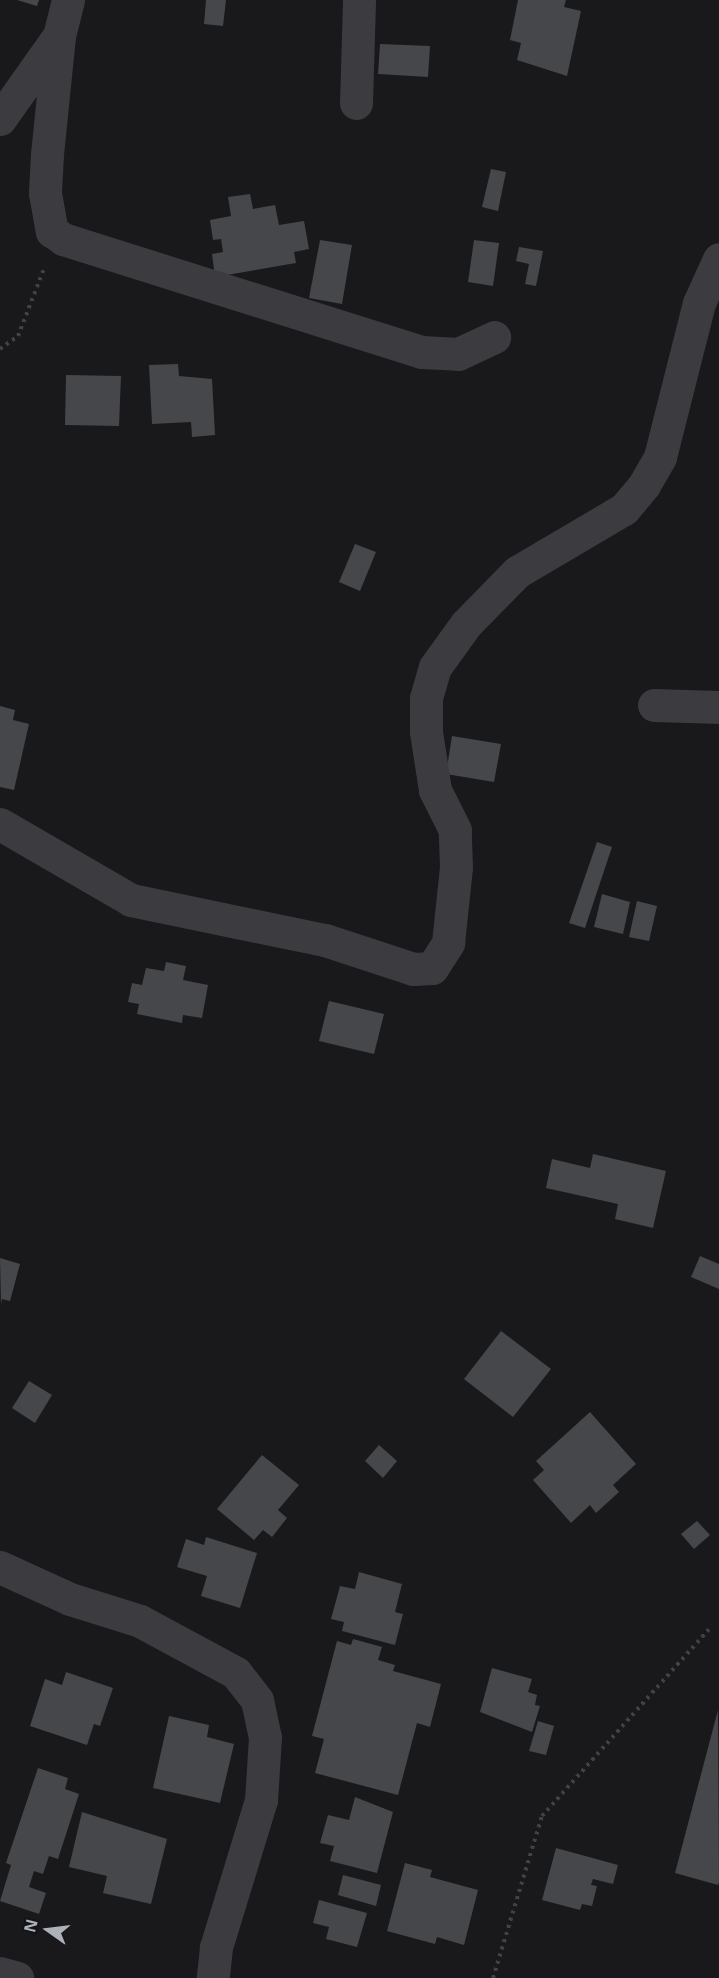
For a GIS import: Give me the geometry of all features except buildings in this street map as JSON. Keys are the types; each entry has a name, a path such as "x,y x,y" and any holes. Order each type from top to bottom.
{"street":[{"path":"68,0 59,36 46,183 52,231 63,239 422,352 458,354 494,337"},
{"path":"356,103 359,0"},
{"path":"0,119 59,36"},
{"path":"0,824 130,900 325,940 413,969 432,968 448,943 456,867 455,830 435,790 426,732 426,698 435,668 466,624 517,572 624,509 644,485 660,457 699,303 719,259"},
{"path":"654,705 719,707"},
{"path":"0,1567 70,1599 140,1621 236,1673 257,1700 266,1737 261,1800 216,1947 213,1978"},
{"path":"0,1973 17,1978"}],"path":[{"path":"0,349 18,336 34,305 52,231"},
{"path":"492,1978 542,1816 712,1626"}]}
